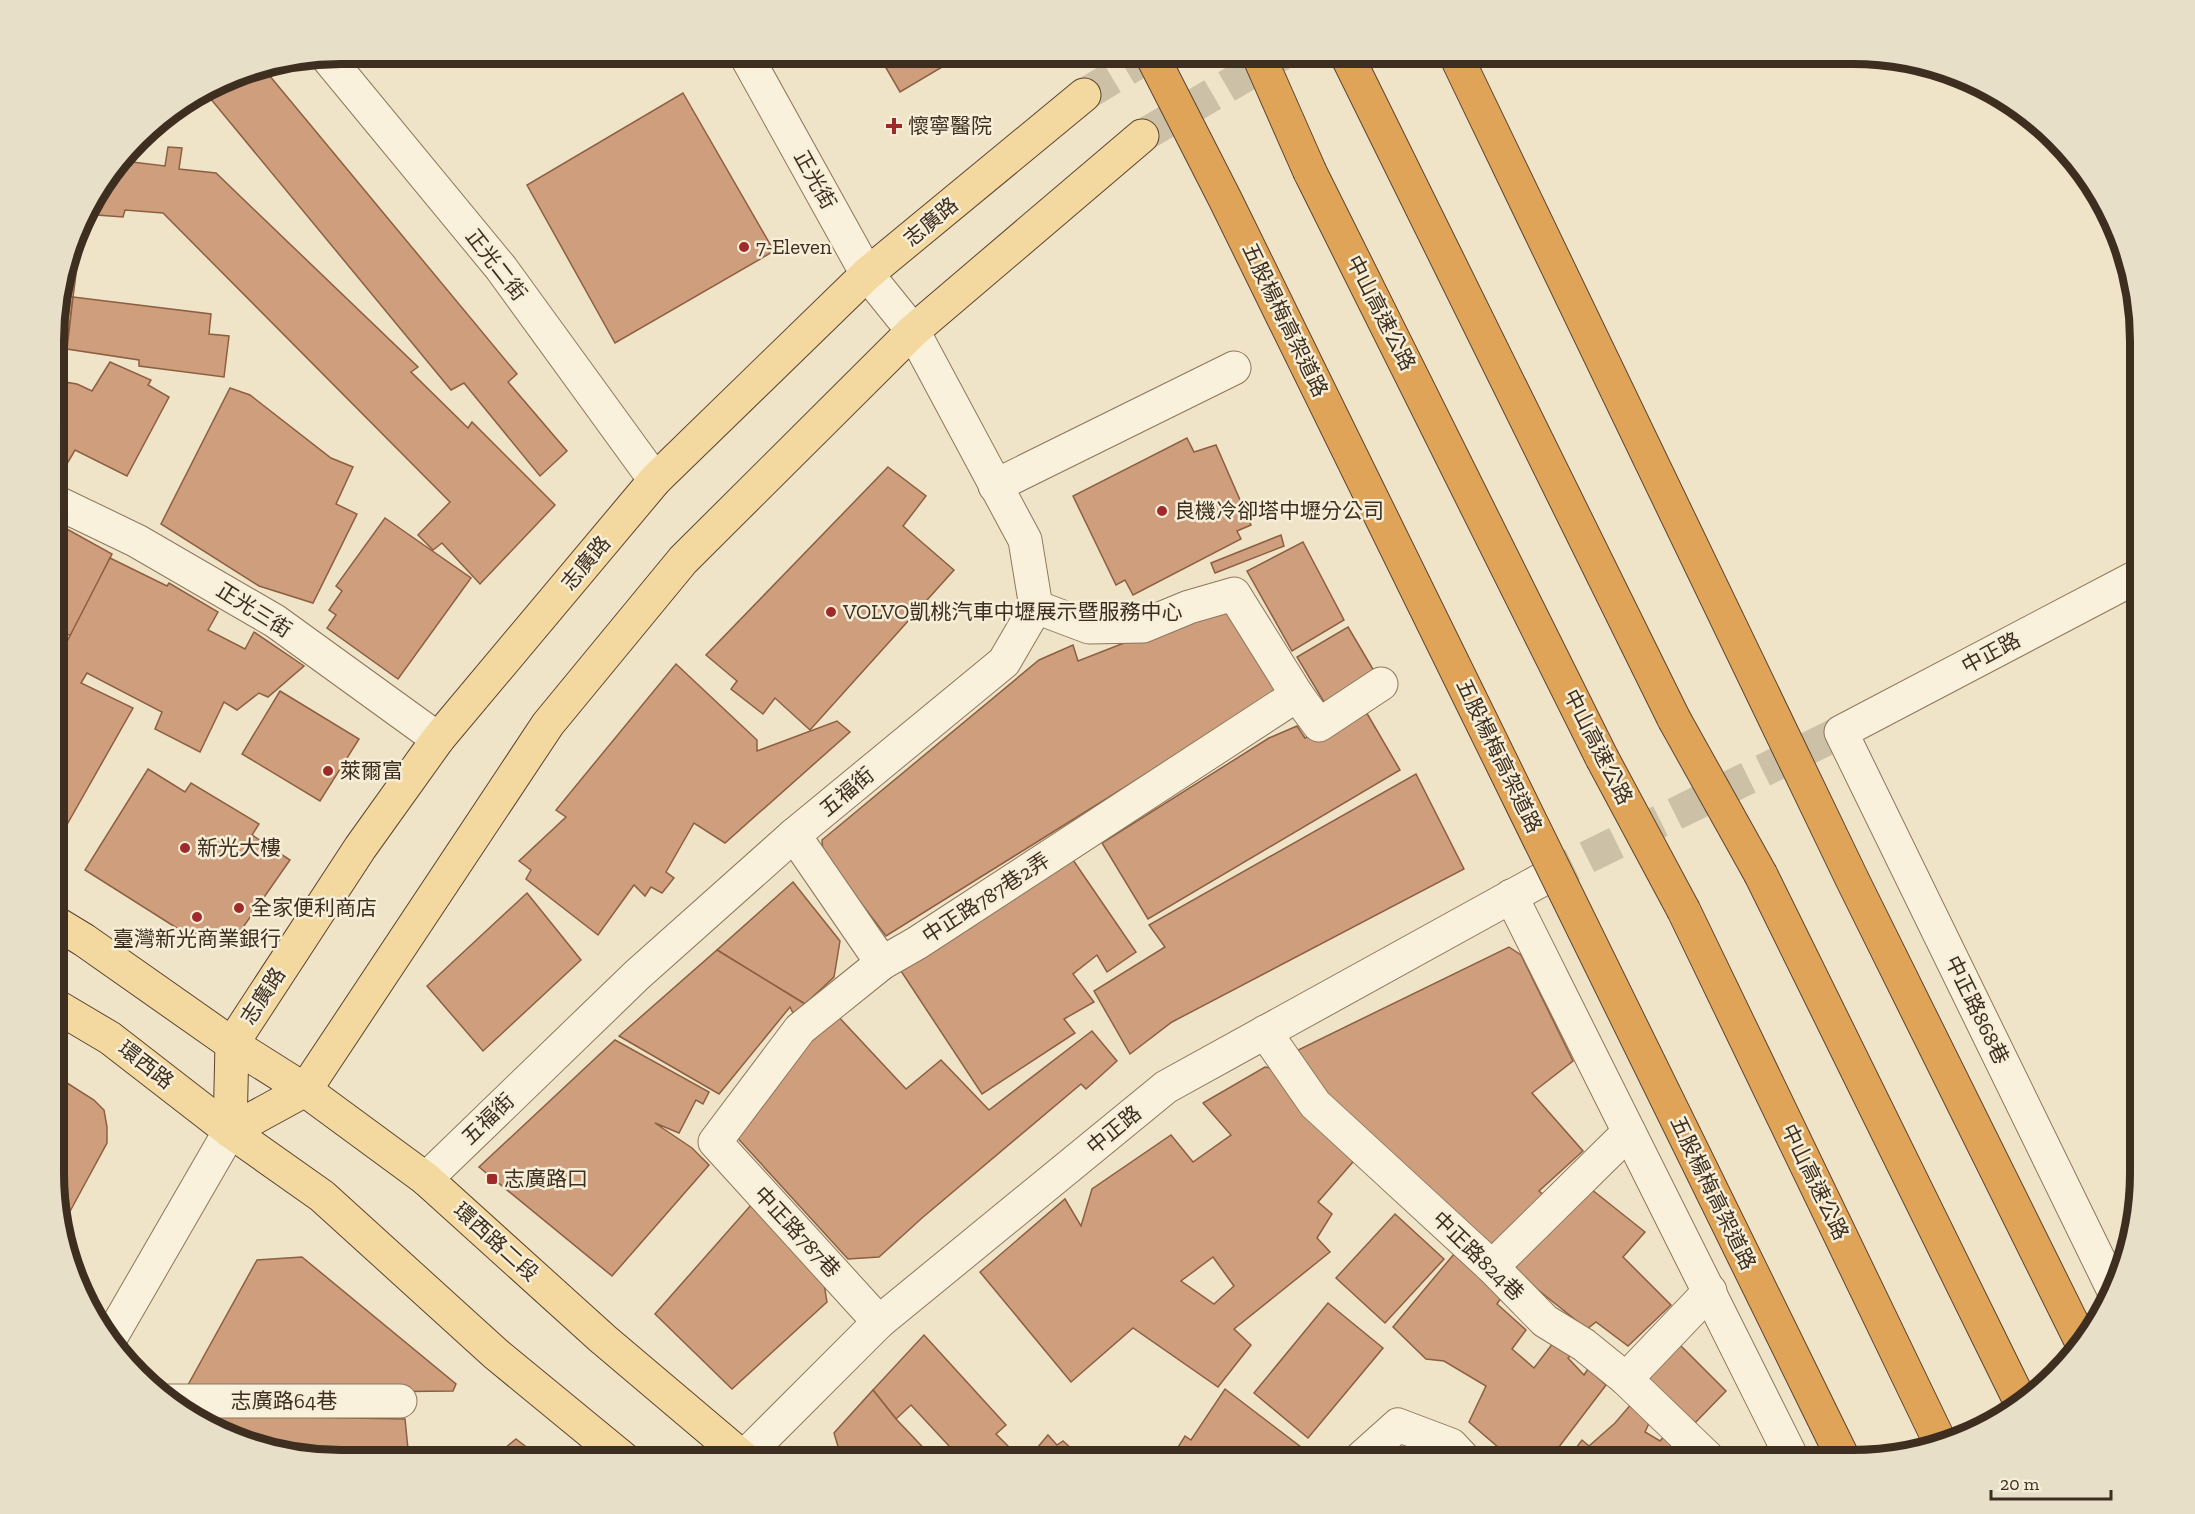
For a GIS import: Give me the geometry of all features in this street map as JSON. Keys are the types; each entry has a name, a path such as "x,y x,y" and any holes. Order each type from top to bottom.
{"highway":[{"name":"五股楊梅高架道路","path":"1156,64 1237,222 1839,1450"},
{"name":"中山高速公路","path":"1262,64 1310,172 1602,758 1684,911 1937,1437"},
{"path":"1351,64 1674,719 1761,875 2017,1395"},
{"path":"1460,64 1852,879 2078,1334"}],"main road":[{"name":"志廣路","path":"230,1131 232,1044 360,848 438,739 655,480 867,274 1084,95"},
{"path":"613,1450 496,1354 322,1196 230,1131 305,1090 548,724 683,561 913,331 1142,136"},
{"path":"64,928 232,1044"},
{"name":"環西路","path":"64,1011 110,1038 230,1131"},
{"name":"環西路二段","path":"232,1044 305,1090 426,1179 603,1339 733,1450"}],"street":[{"name":"正光二街","path":"333,64 501,268 655,480"},
{"name":"正光街","path":"751,64 867,274 913,331"},
{"path":"913,331 1025,540 1036,607 1089,627 1143,626 1234,594 1297,695 1319,725 1381,684"},
{"path":"995,486 1234,368"},
{"name":"正光三街","path":"64,506 137,542 275,621 438,739"},
{"name":"中正路","path":"1841,732 2130,580"},
{"name":"五福街","path":"426,1179 636,975 794,835 1004,662 1036,607"},
{"name":"中正路787巷2弄","path":"715,1142 800,1029 882,963 917,943 1297,695"},
{"name":"中正路868巷","path":"1841,732 2109,1280"},
{"path":"794,835 882,963"},
{"name":"中正路","path":"753,1450 879,1322 1166,1087 1543,879"},
{"path":"1511,896 1788,1450"},
{"name":"中正路824巷","path":"1265,1032 1315,1104 1492,1267 1545,1322 1584,1345 1626,1379 1700,1450"},
{"name":"志廣路","path":"115,1331 230,1131"},
{"path":"1492,1267 1629,1132"},
{"name":"中正路787巷","path":"715,1142 879,1322"},
{"path":"1626,1379 1710,1291"},
{"name":"志廣路64巷","path":"185,1401 400,1401"},
{"path":"1370,1450 1398,1425 1451,1445 1456,1450"}],"building":[{"path":"884,64 947,64 900,92"},
{"path":"268,74 517,374 508,382 567,451 540,476 464,383 451,390 210,98 252,79"},
{"path":"683,93 774,251 615,343 527,185"},
{"path":"168,147 182,148 179,169 216,173 418,367 411,372 468,428 472,422 555,505 480,584 442,543 433,550 418,535 450,502 163,213 125,210 123,217 97,215 111,188 131,162 165,166"},
{"path":"79,252 73,297 68,296"},
{"path":"68,296 73,297 67,349 64,349 64,342"},
{"path":"73,297 211,314 209,334 229,336 224,377 139,366 139,360 67,349"},
{"path":"64,356 67,356 65,382 77,384 92,391 110,362 151,380 148,385 169,397 127,476 75,450 64,469"},
{"path":"230,388 250,395 331,458 353,467 336,504 357,514 313,603 259,586 161,524"},
{"name":"良機冷卻塔中壢分公司","path":"1187,438 1194,452 1216,445 1251,525 1237,531 1241,539 1133,595 1125,580 1116,585 1073,496"},
{"name":"VOLVO凱桃汽車中壢展示暨服務中心","path":"888,467 926,496 903,526 954,570 810,730 775,698 763,714 731,689 737,681 706,655"},
{"path":"385,518 471,578 398,679 327,628 336,615 329,610 342,591 336,586"},
{"path":"64,527 112,554 72,635 64,634"},
{"path":"1281,535 1284,546 1215,573 1211,563"},
{"path":"1303,542 1344,620 1292,651 1247,571"},
{"path":"110,558 167,586 169,583 218,612 208,630 245,649 254,632 304,666 268,697 259,693 237,710 224,702 200,752 155,729 162,712 87,673 81,683 133,708 64,830 64,647"},
{"path":"1224,604 1240,621 1276,693 886,936 823,853 822,840 1039,660 1073,645 1078,661"},
{"path":"1348,627 1377,676 1327,707 1297,657"},
{"path":"676,664 757,740 757,751 837,721 850,732 725,843 694,823 666,872 674,878 662,893 651,887 645,896 634,885 598,935 526,879 531,870 519,861 566,817 556,810"},
{"path":"280,691 359,739 320,801 242,754"},
{"path":"1365,710 1400,770 1148,919 1102,843 1269,738 1297,726 1305,738"},
{"name":"新光大樓","path":"148,769 185,792 191,783 259,824 252,835 290,860 237,936 183,932 85,870"},
{"path":"1416,774 1464,869 1172,1022 1130,1054 1094,991 1165,947 1149,925"},
{"path":"1073,860 1136,952 1107,972 1097,955 1073,974 1094,1002 1064,1019 1075,1033 982,1094 899,968"},
{"path":"793,882 840,941 834,977 805,1004 717,950"},
{"path":"527,893 581,960 483,1051 427,986"},
{"path":"1509,947 1521,955 1573,1061 1532,1093 1583,1151 1539,1191 1545,1196 1497,1250 1323,1100 1294,1052"},
{"path":"717,950 805,1004 794,1015 790,1007 719,1094 619,1036"},
{"path":"835,1013 906,1089 941,1060 989,1110 1092,1031 1117,1061 1086,1089 1081,1084 879,1257 848,1259 733,1133"},
{"path":"615,1040 709,1092 703,1104 696,1100 679,1133 655,1123 692,1148 709,1165 612,1276 479,1167"},
{"path":"1265,1067 1280,1070 1359,1155 1318,1202 1332,1214 1317,1238 1330,1252 1234,1329 1251,1345 1218,1387 1133,1328 1071,1382 980,1272 1065,1199 1081,1226 1092,1189 1171,1135 1193,1162 1231,1135 1203,1103","holes":["1213,1257 1234,1286 1214,1304 1181,1281"]},
{"path":"64,1081 94,1100 104,1110 107,1143 68,1215 64,1172"},
{"path":"1591,1189 1645,1232 1623,1257 1671,1305 1628,1346 1596,1322 1587,1329 1513,1270"},
{"path":"751,1205 824,1284 827,1302 732,1389 655,1314"},
{"path":"1395,1214 1444,1259 1385,1323 1336,1278"},
{"path":"1454,1254 1503,1295 1497,1304 1526,1330 1512,1349 1534,1368 1557,1338 1572,1354 1568,1358 1584,1375 1588,1369 1606,1385 1557,1450 1501,1450 1469,1422 1486,1386 1444,1361 1426,1359 1393,1327"},
{"path":"302,1257 456,1384 453,1391 183,1394 257,1260"},
{"path":"1328,1303 1383,1348 1308,1438 1254,1393"},
{"path":"924,1335 1006,1425 996,1434 1012,1450 953,1450 911,1405 896,1419 873,1390"},
{"path":"1676,1341 1726,1391 1693,1425 1638,1377"},
{"path":"1225,1389 1305,1450 1176,1450 1185,1436 1191,1440"},
{"path":"873,1390 925,1450 839,1450 834,1433"},
{"path":"1633,1402 1651,1419 1645,1432 1660,1441 1667,1433 1680,1450 1574,1450 1582,1440 1589,1446 1615,1423"},
{"path":"209,1415 405,1419 408,1450 342,1450 305,1447 270,1440 252,1435"},
{"path":"1048,1435 1057,1445 1063,1441 1073,1450 1035,1450"},
{"path":"516,1439 530,1450 503,1450"}],"tunnel":[{"path":"1084,95 1135,64"},
{"path":"1142,136 1265,64"},
{"path":"1543,879 1841,732"}],"place":[{"name":"懷寧醫院","path":"894,126"},
{"name":"7-Eleven","path":"744,247"},
{"name":"良機冷卻塔中壢分公司","path":"1162,511"},
{"name":"VOLVO凱桃汽車中壢展示暨服務中心","path":"831,612"},
{"name":"萊爾富","path":"328,771"},
{"name":"新光大樓","path":"185,848"},
{"name":"全家便利商店","path":"239,908"},
{"name":"臺灣新光商業銀行","path":"197,917"},
{"name":"志廣路口","path":"492,1179"}]}
